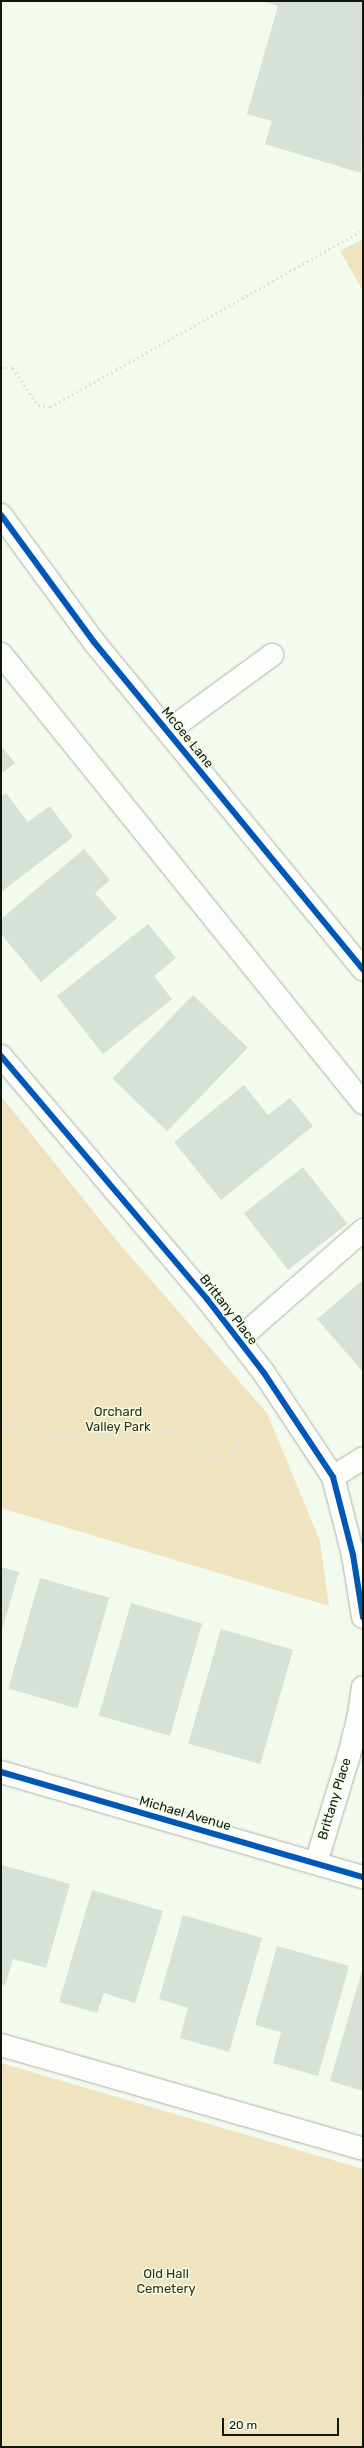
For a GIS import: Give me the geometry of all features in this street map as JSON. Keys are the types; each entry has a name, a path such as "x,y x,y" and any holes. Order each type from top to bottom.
{"street":[{"name":"McGee Lane","path":"1,515 94,642 363,970"},
{"path":"1,654 363,1103"},
{"path":"168,731 272,655"},
{"name":"Brittany Place","path":"1,1056 207,1299 264,1373 333,1477 353,1555 363,1617"},
{"path":"238,1340 363,1230"},
{"path":"333,1477 363,1458"},
{"name":"Brittany Place","path":"316,1863 349,1755 359,1715 363,1687"},
{"name":"Michael Avenue","path":"1,1772 363,1877"},
{"path":"1,2045 363,2149"}],"path":[{"path":"1,368 13,368 38,405 50,407 363,230"},
{"path":"1,1422 23,1433 55,1436 146,1430 167,1431 221,1458 231,1455 237,1446 240,1432 238,1417 246,1410"}],"green space":[{"path":"363,239 363,291 340,251"},
{"name":"Orchard Valley Park","path":"1,1096 117,1241 267,1413 320,1541 329,1606 1,1508"},
{"name":"Old Hall Cemetery","path":"1,2063 363,2169 363,2447 1,2447"}],"building":[{"path":"262,1 363,1 361,173 265,144 272,121 247,114 278,6"},
{"path":"1,746 15,763 1,774"},
{"path":"6,793 28,822 50,806 73,837 1,892 1,797"},
{"path":"84,849 110,880 95,893 117,918 41,982 1,934 1,919"},
{"path":"148,924 176,958 154,976 172,999 103,1054 57,996"},
{"path":"193,995 248,1048 167,1131 112,1078"},
{"path":"244,1085 268,1115 290,1098 313,1126 221,1200 174,1142"},
{"path":"303,1167 347,1224 288,1270 244,1213"},
{"path":"363,1280 363,1372 317,1319"},
{"path":"1,1567 19,1572 1,1633"},
{"path":"40,1578 109,1598 78,1708 8,1689"},
{"path":"131,1603 202,1623 170,1736 99,1715"},
{"path":"221,1629 293,1650 260,1764 188,1743"},
{"path":"2,1865 70,1884 46,1968 13,1959 5,1985 1,1984"},
{"path":"92,1890 163,1911 135,2003 104,1993 97,2013 59,2002"},
{"path":"183,1915 262,1938 229,2052 180,2038 188,2008 159,1999"},
{"path":"277,1946 349,1966 318,2076 273,2063 281,2032 255,2025"},
{"path":"363,1967 363,2091 330,2081"}],"cycle path":[{"path":"1,515 94,642 363,970"},
{"path":"1,1056 207,1299 264,1373 333,1477 353,1555 363,1617"},
{"path":"1,1772 363,1877"}]}
